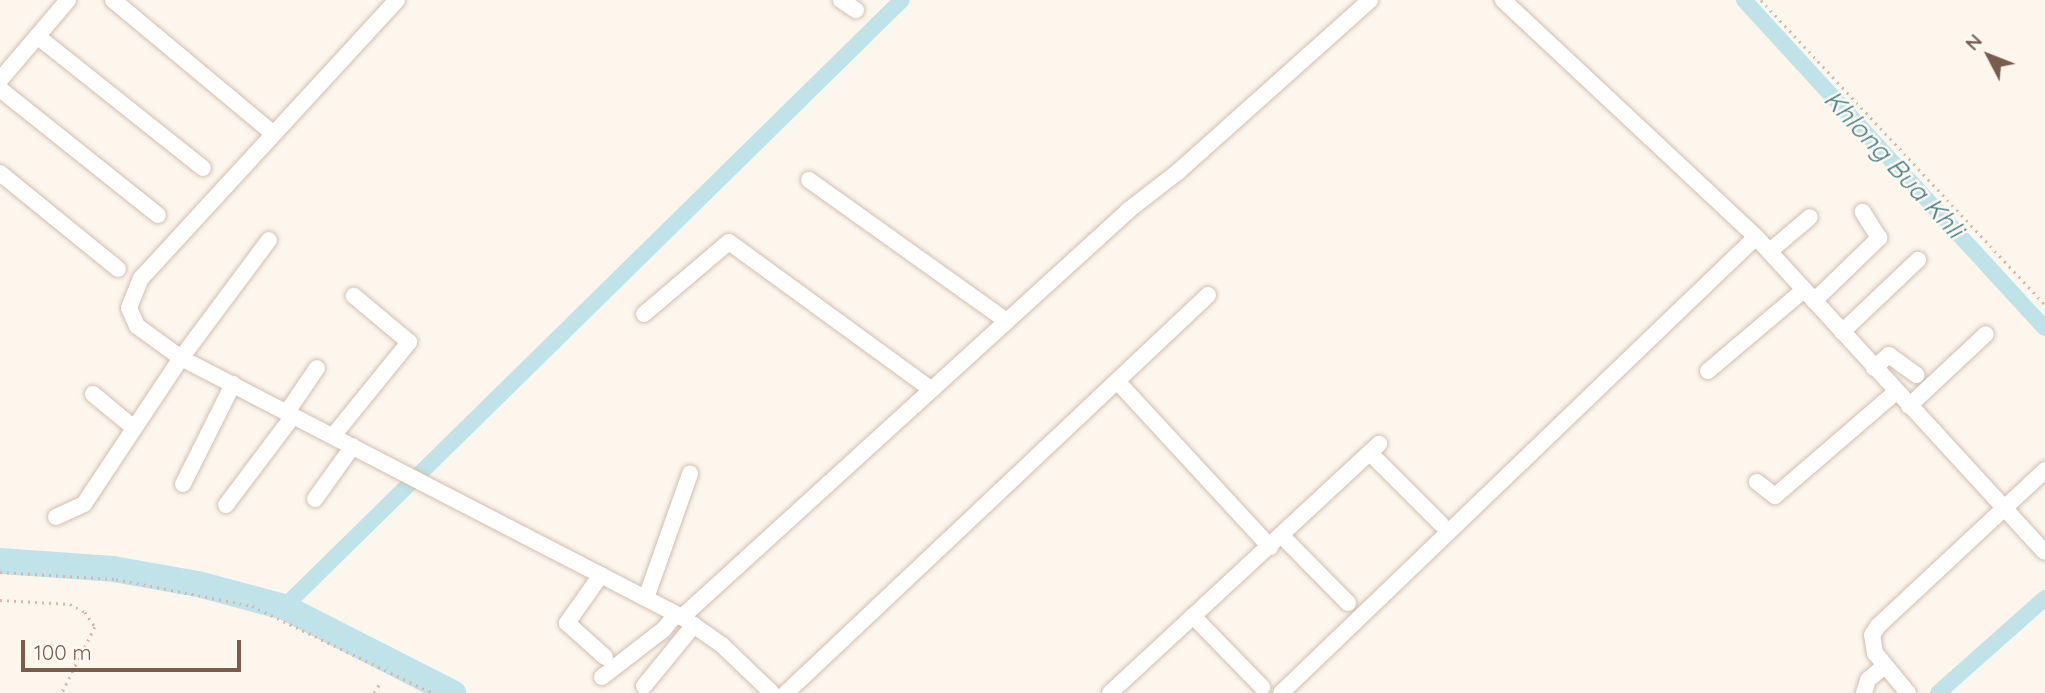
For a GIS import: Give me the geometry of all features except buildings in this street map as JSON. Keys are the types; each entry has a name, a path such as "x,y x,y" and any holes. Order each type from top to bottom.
{"street":[{"path":"0,80 68,0"},
{"path":"113,0 274,134"},
{"path":"397,0 132,293 129,308 137,326 181,358 684,619 764,690"},
{"path":"841,0 856,10"},
{"path":"602,677 664,629 684,619 1007,321 1370,0"},
{"path":"1503,0 1770,251 1874,368 2045,552"},
{"path":"37,36 203,168"},
{"path":"0,89 158,215"},
{"path":"0,173 118,269"},
{"path":"810,180 1007,321"},
{"path":"1708,371 1877,242 1879,232 1863,212"},
{"path":"1770,251 1810,217"},
{"path":"1281,693 1756,237"},
{"path":"56,517 84,504 181,358 269,240"},
{"path":"643,314 729,242 932,390"},
{"path":"1842,332 1918,260"},
{"path":"786,693 1208,295"},
{"path":"334,436 409,342 354,296"},
{"path":"1909,406 1986,334"},
{"path":"1874,368 1889,355 1917,375"},
{"path":"226,505 290,414 317,368"},
{"path":"1117,381 1276,541 1348,603"},
{"path":"183,484 233,384"},
{"path":"1757,482 1774,496 1896,392"},
{"path":"93,394 134,428"},
{"path":"315,499 353,446"},
{"path":"1110,693 1374,448 1441,524"},
{"path":"1906,692 1884,666 1872,644 1878,626 2045,470"},
{"path":"646,598 690,474"},
{"path":"601,575 567,623 605,657"},
{"path":"1194,617 1262,687"},
{"path":"644,686 684,619"},
{"path":"1864,693 1868,680 1884,666"}],"path":[{"path":"1761,0 2045,305"},
{"path":"0,572 116,579 252,606 433,693"},
{"path":"0,600 70,604 85,612 95,627 62,693"},
{"path":"374,693 380,683"}],"waterway":[{"path":"284,607 902,0"},
{"name":"Khlong Bua Khli","path":"1744,0 2045,328"},
{"path":"0,561 113,569 198,584 284,607 453,693"},
{"path":"1938,693 2045,598"}]}
